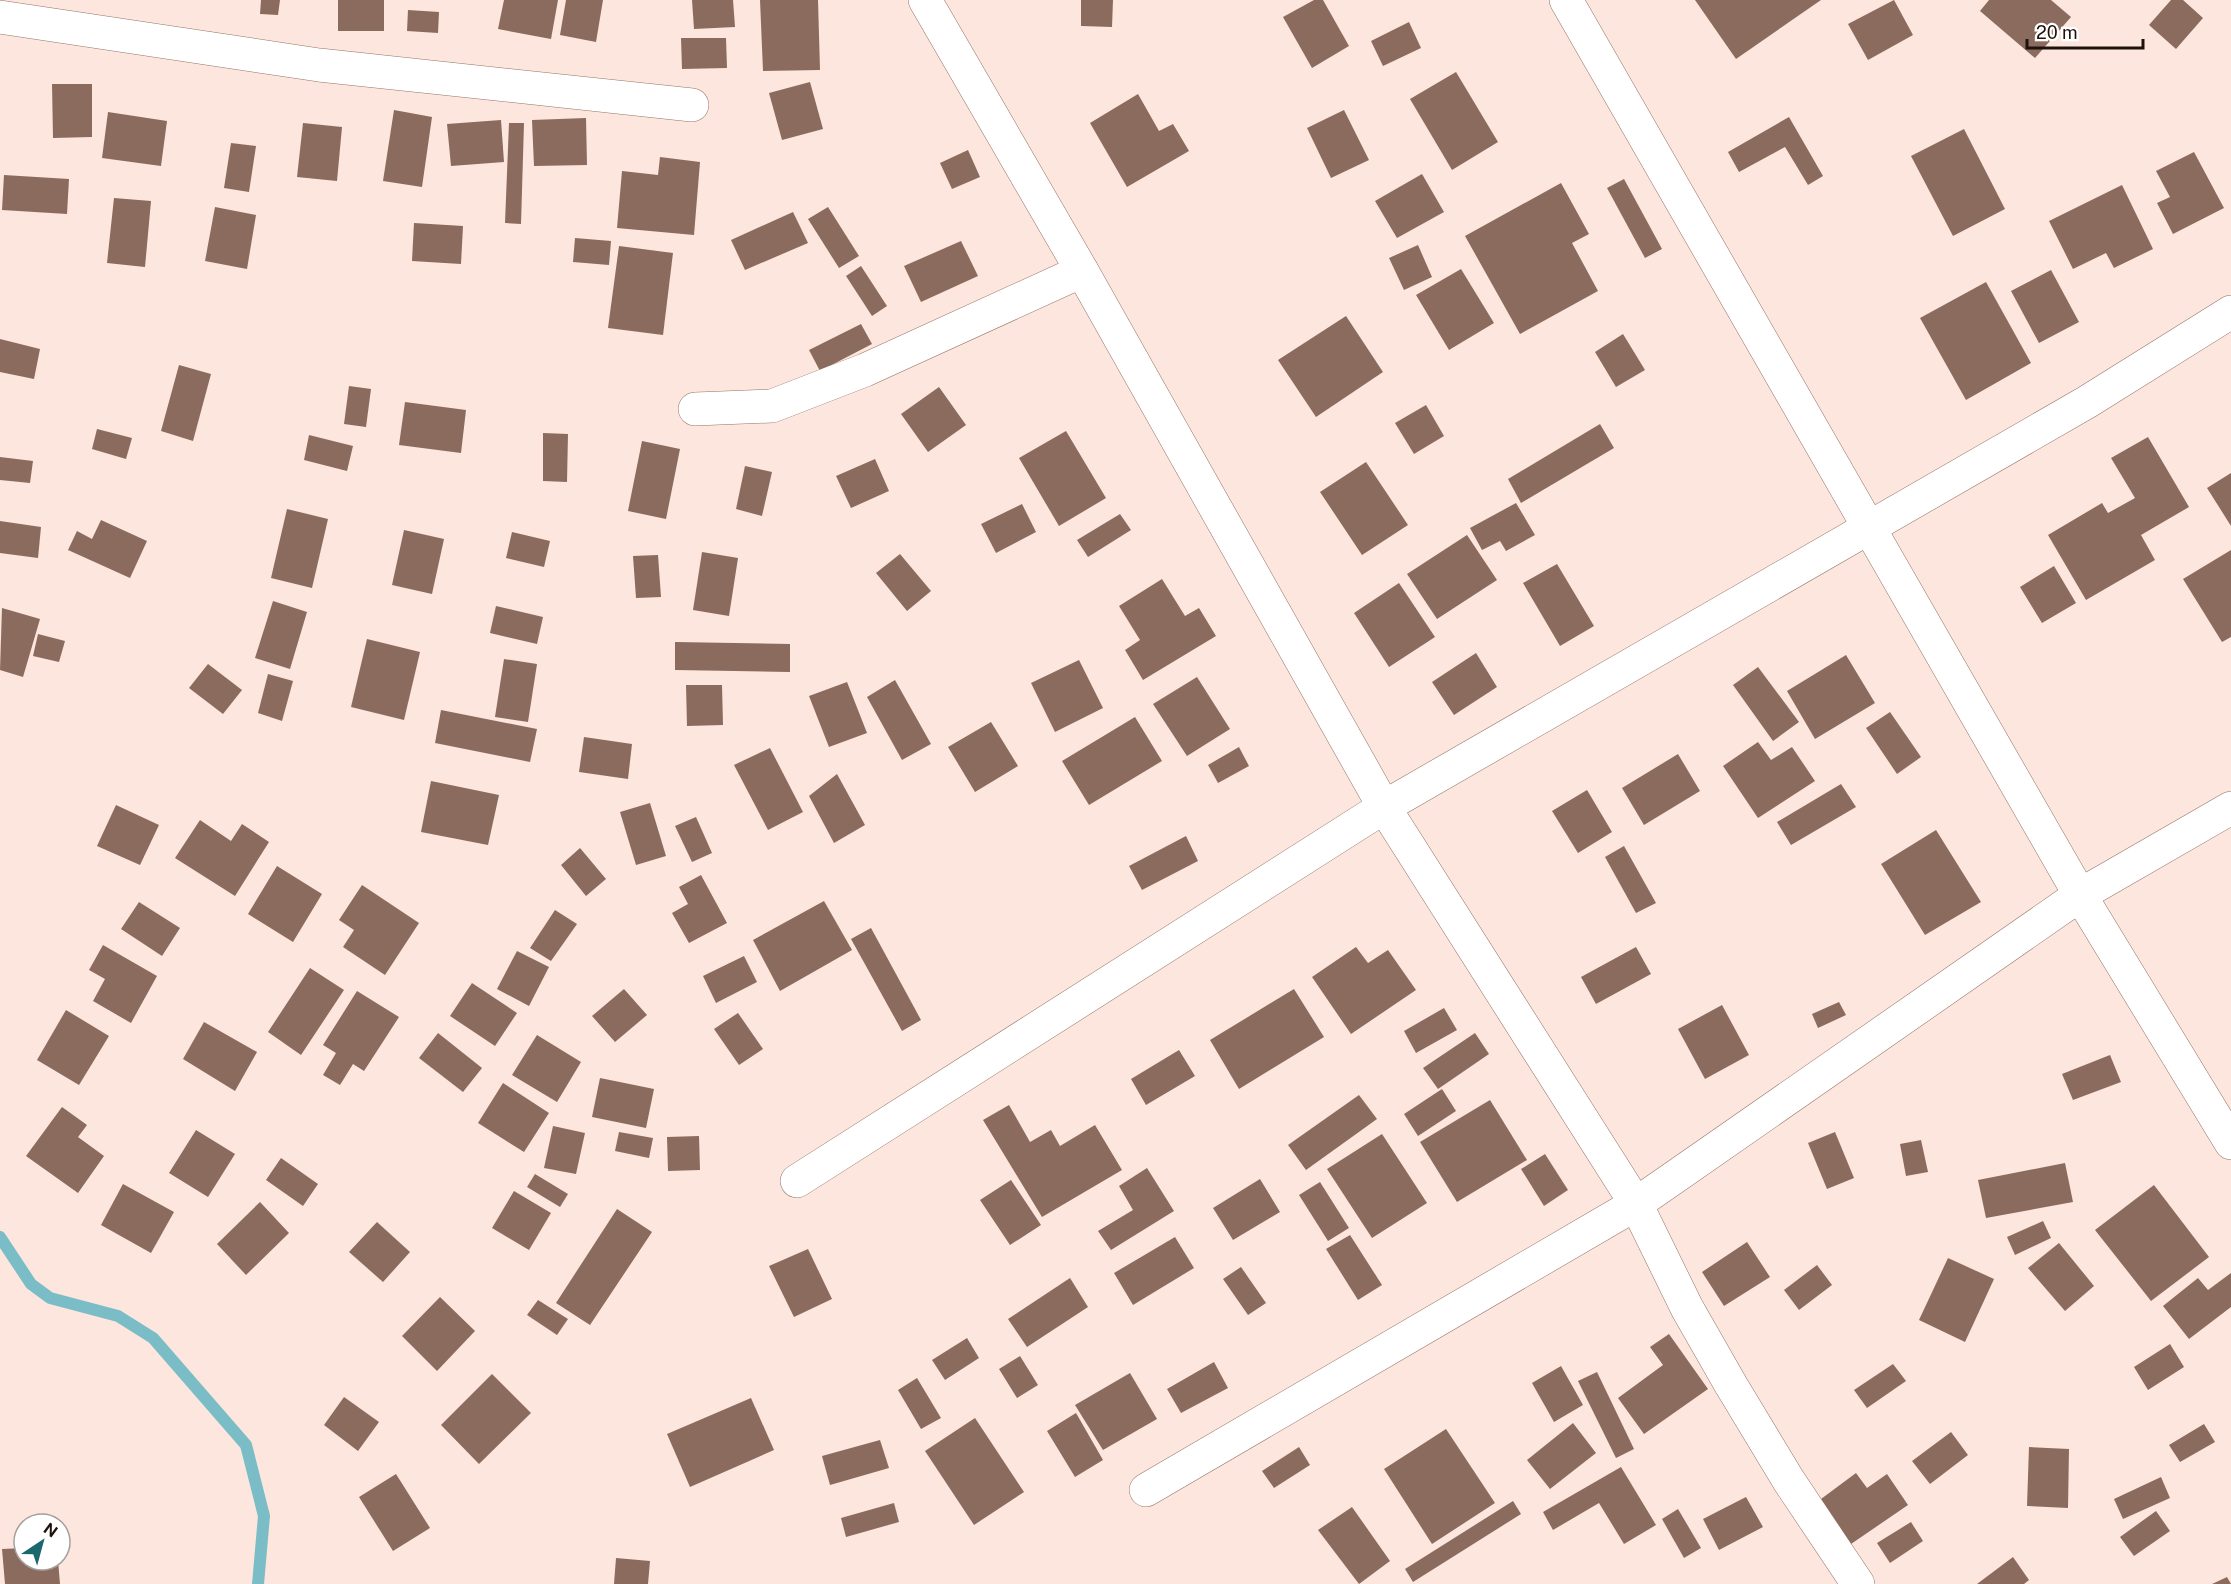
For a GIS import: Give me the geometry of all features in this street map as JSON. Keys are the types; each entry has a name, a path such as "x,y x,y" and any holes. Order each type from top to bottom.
{"street":[{"path":"925,0 1082,271 1384,807 1636,1204 1687,1308 1725,1375 1789,1481 1858,1584"},
{"path":"1566,0 1867,528 2080,895 2231,1143"},
{"path":"0,17 319,65 692,105"},
{"path":"695,410 772,406 865,370 1082,271"},
{"path":"797,1181 1384,807 2087,402 2231,312"},
{"path":"1146,1490 1636,1204 2080,895 2231,808"}],"building":[{"path":"261,0 280,0 278,15 260,14"},
{"path":"338,0 384,0 384,31 338,31"},
{"path":"504,0 558,0 551,39 498,29"},
{"path":"566,0 603,0 596,42 560,35"},
{"path":"692,0 733,0 735,27 694,29"},
{"path":"760,0 818,0 820,70 763,71"},
{"path":"1081,0 1113,0 1112,27 1081,26"},
{"path":"1314,0 1323,0 1349,46 1312,68 1283,17"},
{"path":"1695,0 1821,0 1736,59"},
{"path":"1894,0 1913,35 1868,60 1848,24"},
{"path":"1989,0 2051,0 2071,17 2035,58 1980,11"},
{"path":"2171,0 2183,0 2203,18 2176,49 2149,25"},
{"path":"408,10 439,12 438,33 407,31"},
{"path":"1409,22 1421,48 1383,66 1371,41"},
{"path":"681,38 726,38 727,68 682,69"},
{"path":"1456,72 1498,142 1452,170 1410,99"},
{"path":"810,82 823,129 782,140 769,93"},
{"path":"52,84 92,84 92,137 53,138"},
{"path":"1138,94 1159,131 1173,124 1189,151 1127,187 1090,123"},
{"path":"394,110 432,117 422,187 383,181"},
{"path":"1344,110 1369,160 1331,178 1307,128"},
{"path":"108,112 167,121 161,166 102,158"},
{"path":"1789,117 1823,176 1808,185 1785,147 1739,172 1728,152"},
{"path":"586,118 587,165 534,166 532,120"},
{"path":"501,120 504,162 451,166 447,124"},
{"path":"303,123 342,127 337,181 297,177"},
{"path":"509,123 524,123 521,224 505,223"},
{"path":"1964,129 2005,209 1953,236 1911,156"},
{"path":"231,143 256,146 249,192 224,188"},
{"path":"968,150 980,177 952,189 940,163"},
{"path":"2194,152 2224,208 2173,234 2157,203 2170,197 2156,171"},
{"path":"660,157 700,162 694,235 617,228 622,171 658,175"},
{"path":"1422,174 1444,212 1397,238 1375,201"},
{"path":"4,175 69,179 67,214 2,210"},
{"path":"1624,179 1662,249 1645,258 1607,188"},
{"path":"1561,183 1589,234 1572,243 1598,291 1520,334 1465,236"},
{"path":"2122,185 2153,249 2114,268 2106,253 2073,269 2049,221"},
{"path":"114,198 151,201 145,267 107,263"},
{"path":"215,207 256,215 247,269 205,261"},
{"path":"828,207 859,256 839,268 808,219"},
{"path":"793,212 808,243 745,270 731,240"},
{"path":"414,223 463,226 461,264 412,261"},
{"path":"575,238 611,241 609,265 573,262"},
{"path":"961,241 978,276 921,302 904,266"},
{"path":"1418,245 1432,277 1404,290 1389,258"},
{"path":"619,246 673,253 663,335 608,328"},
{"path":"861,266 887,306 872,316 846,276"},
{"path":"1461,269 1494,323 1449,350 1416,295"},
{"path":"2051,270 2079,322 2039,343 2011,291"},
{"path":"1986,282 2031,363 1966,400 1920,318"},
{"path":"1346,316 1383,372 1316,417 1278,360"},
{"path":"861,324 872,344 820,371 809,350"},
{"path":"1623,334 1645,370 1616,387 1595,352"},
{"path":"0,339 40,349 34,379 0,372"},
{"path":"179,365 211,374 193,441 161,431"},
{"path":"349,386 371,389 366,427 344,424"},
{"path":"939,387 966,425 928,452 901,414"},
{"path":"405,402 466,410 461,453 399,445"},
{"path":"1426,405 1444,436 1414,454 1395,423"},
{"path":"1600,424 1614,448 1521,503 1508,479"},
{"path":"97,429 132,438 126,459 92,449"},
{"path":"1066,431 1106,498 1059,526 1019,458"},
{"path":"543,433 568,434 567,482 543,481"},
{"path":"309,435 353,446 347,471 304,460"},
{"path":"2148,437 2189,507 2141,535 2155,560 2086,600 2048,535 2102,503 2108,513 2135,498 2111,458"},
{"path":"642,441 680,449 666,519 628,511"},
{"path":"0,457 33,461 30,483 0,480"},
{"path":"875,459 889,491 851,508 836,476"},
{"path":"1366,462 1408,525 1362,555 1320,492"},
{"path":"745,466 772,472 762,516 736,509"},
{"path":"2231,473 2231,526 2207,488"},
{"path":"1516,503 1535,535 1506,551 1500,541 1482,550 1470,528"},
{"path":"1022,504 1036,532 996,553 981,524"},
{"path":"287,509 328,519 312,588 271,578"},
{"path":"1120,514 1131,530 1088,557 1077,540"},
{"path":"101,520 147,541 130,578 68,550 77,531 92,539"},
{"path":"0,521 41,527 38,558 0,553"},
{"path":"404,530 444,539 432,594 392,585"},
{"path":"512,532 550,541 544,567 506,558"},
{"path":"1467,535 1497,580 1437,619 1407,574"},
{"path":"2231,550 2231,637 2222,642 2183,579"},
{"path":"702,552 738,558 729,616 693,610"},
{"path":"900,554 931,591 907,611 876,573"},
{"path":"658,555 661,597 636,598 633,556"},
{"path":"1557,564 1594,626 1560,646 1523,583"},
{"path":"2054,566 2076,603 2042,623 2020,587"},
{"path":"1162,579 1185,616 1199,608 1216,636 1143,680 1125,650 1140,640 1119,606"},
{"path":"1399,583 1435,637 1389,667 1354,613"},
{"path":"273,601 307,612 290,669 255,658"},
{"path":"496,606 543,617 537,644 490,633"},
{"path":"2,608 40,619 23,677 0,670"},
{"path":"38,634 65,641 59,662 33,656"},
{"path":"367,639 420,652 404,720 351,707"},
{"path":"675,642 790,644 790,672 675,670"},
{"path":"1476,653 1497,687 1454,715 1432,682"},
{"path":"1846,655 1875,703 1815,739 1787,691"},
{"path":"504,659 537,664 528,722 495,717"},
{"path":"1079,660 1103,708 1055,732 1031,683"},
{"path":"208,664 242,690 223,714 189,688"},
{"path":"1758,667 1799,722 1773,741 1733,685"},
{"path":"268,674 293,681 282,721 258,713"},
{"path":"1197,677 1230,729 1187,756 1153,704"},
{"path":"895,680 931,744 902,760 867,697"},
{"path":"847,682 867,733 829,747 809,696"},
{"path":"686,685 722,685 723,725 687,726"},
{"path":"441,710 537,729 530,762 435,743"},
{"path":"1890,712 1921,757 1897,774 1866,728"},
{"path":"1135,717 1162,761 1089,805 1062,761"},
{"path":"991,722 1018,766 975,792 948,747"},
{"path":"584,737 632,744 628,779 579,772"},
{"path":"1758,742 1771,760 1792,747 1815,781 1758,818 1723,766"},
{"path":"1239,747 1249,766 1218,783 1208,765"},
{"path":"770,748 803,812 768,830 734,765"},
{"path":"1678,754 1700,791 1644,825 1622,788"},
{"path":"837,774 865,825 834,843 809,796"},
{"path":"431,781 499,795 488,845 421,832"},
{"path":"1841,784 1856,807 1791,845 1777,822"},
{"path":"1587,790 1612,832 1578,853 1552,811"},
{"path":"650,803 666,856 636,865 620,812"},
{"path":"116,805 159,825 140,865 97,846"},
{"path":"696,817 712,853 692,862 675,826"},
{"path":"200,820 231,841 242,824 269,842 235,896 175,858"},
{"path":"1936,830 1981,902 1925,935 1881,864"},
{"path":"1186,836 1198,861 1142,890 1129,866"},
{"path":"1624,846 1656,903 1636,913 1605,857"},
{"path":"580,848 606,879 586,896 561,865"},
{"path":"277,866 322,894 293,942 248,914"},
{"path":"701,875 727,923 689,943 672,913 688,904 679,887"},
{"path":"362,885 419,923 385,975 343,947 354,930 339,920"},
{"path":"824,901 852,950 780,991 753,940"},
{"path":"139,902 180,928 162,956 121,929"},
{"path":"555,910 577,924 551,961 530,948"},
{"path":"871,928 921,1020 902,1031 851,939"},
{"path":"103,945 157,976 131,1023 93,1001 105,979 89,970"},
{"path":"1356,947 1368,963 1388,950 1416,990 1351,1034 1312,977"},
{"path":"1636,947 1651,974 1596,1004 1581,977"},
{"path":"517,951 549,967 529,1006 497,989"},
{"path":"744,956 757,982 716,1003 703,976"},
{"path":"310,968 344,990 301,1055 268,1032"},
{"path":"472,983 517,1013 495,1046 450,1016"},
{"path":"624,989 647,1015 615,1042 592,1016"},
{"path":"1294,989 1324,1037 1239,1089 1210,1040"},
{"path":"357,991 399,1017 364,1071 353,1064 340,1085 323,1075 336,1053 323,1045"},
{"path":"1839,1002 1846,1015 1818,1028 1812,1014"},
{"path":"1722,1005 1749,1055 1705,1079 1678,1029"},
{"path":"1444,1008 1457,1030 1416,1053 1404,1031"},
{"path":"66,1010 109,1036 79,1085 37,1060"},
{"path":"738,1013 763,1049 739,1065 714,1029"},
{"path":"204,1022 257,1052 235,1091 183,1059"},
{"path":"438,1033 482,1068 463,1092 419,1058"},
{"path":"1475,1033 1489,1054 1438,1089 1423,1068"},
{"path":"537,1035 581,1062 557,1102 512,1075"},
{"path":"1179,1050 1195,1076 1146,1105 1131,1079"},
{"path":"2110,1055 2121,1082 2073,1100 2062,1074"},
{"path":"600,1078 654,1089 646,1128 592,1117"},
{"path":"503,1083 549,1113 524,1152 478,1123"},
{"path":"1442,1089 1456,1111 1418,1136 1404,1114"},
{"path":"1359,1095 1377,1119 1306,1170 1288,1145"},
{"path":"1490,1100 1527,1160 1457,1202 1420,1142"},
{"path":"1009,1105 1030,1142 1051,1130 1060,1146 1095,1125 1122,1170 1042,1217 983,1120"},
{"path":"62,1107 87,1125 78,1137 104,1156 78,1193 26,1156"},
{"path":"553,1126 585,1133 576,1174 544,1168"},
{"path":"196,1130 235,1154 208,1197 169,1173"},
{"path":"619,1132 653,1138 649,1158 615,1151"},
{"path":"1835,1132 1854,1178 1827,1189 1808,1143"},
{"path":"1382,1134 1427,1203 1372,1238 1327,1169"},
{"path":"699,1136 700,1170 668,1171 667,1137"},
{"path":"1921,1140 1928,1172 1906,1176 1900,1144"},
{"path":"1545,1154 1568,1190 1544,1206 1521,1169"},
{"path":"281,1158 318,1184 303,1206 266,1180"},
{"path":"2065,1163 2073,1202 1986,1218 1978,1180"},
{"path":"1147,1168 1174,1211 1111,1250 1098,1231 1133,1210 1119,1186"},
{"path":"535,1174 568,1194 560,1207 527,1187"},
{"path":"1260,1179 1280,1212 1233,1240 1213,1208"},
{"path":"1011,1180 1041,1225 1010,1245 980,1200"},
{"path":"1320,1182 1349,1228 1328,1241 1299,1195"},
{"path":"123,1184 174,1212 151,1253 101,1225"},
{"path":"2154,1185 2209,1257 2151,1301 2095,1230"},
{"path":"514,1191 551,1213 529,1250 492,1228"},
{"path":"260,1202 289,1233 246,1275 217,1244"},
{"path":"617,1209 652,1232 590,1325 556,1303"},
{"path":"2043,1221 2051,1238 2015,1255 2007,1237"},
{"path":"377,1222 410,1252 383,1282 349,1252"},
{"path":"1350,1235 1382,1285 1358,1300 1326,1249"},
{"path":"1175,1237 1194,1268 1133,1305 1114,1273"},
{"path":"1747,1242 1770,1277 1724,1306 1702,1272"},
{"path":"2059,1243 2094,1286 2065,1311 2028,1268"},
{"path":"808,1249 832,1299 794,1317 769,1266"},
{"path":"1948,1258 1994,1279 1965,1342 1919,1320"},
{"path":"1817,1265 1832,1285 1799,1310 1784,1290"},
{"path":"1241,1267 1266,1303 1248,1315 1223,1279"},
{"path":"2231,1273 2231,1307 2189,1339 2163,1306 2198,1278 2208,1290"},
{"path":"1070,1278 1088,1307 1027,1347 1008,1319"},
{"path":"440,1297 475,1331 437,1371 402,1336"},
{"path":"538,1300 568,1319 557,1335 527,1315"},
{"path":"1669,1334 1708,1389 1644,1434 1618,1398 1663,1365 1650,1347"},
{"path":"967,1338 979,1358 945,1380 932,1360"},
{"path":"2170,1344 2184,1367 2148,1390 2134,1367"},
{"path":"1020,1356 1038,1385 1017,1398 999,1369"},
{"path":"1214,1362 1228,1388 1181,1413 1167,1389"},
{"path":"1893,1364 1906,1381 1867,1408 1854,1390"},
{"path":"1561,1366 1583,1405 1554,1422 1532,1383"},
{"path":"1597,1372 1634,1449 1616,1458 1578,1381"},
{"path":"1130,1373 1157,1419 1103,1450 1075,1405"},
{"path":"492,1374 531,1413 479,1464 441,1425"},
{"path":"917,1378 941,1418 921,1429 898,1390"},
{"path":"344,1397 379,1422 358,1451 324,1425"},
{"path":"751,1398 774,1450 690,1487 667,1434"},
{"path":"1076,1413 1103,1460 1075,1477 1047,1431"},
{"path":"975,1418 1024,1492 974,1525 925,1451"},
{"path":"1573,1423 1596,1453 1550,1489 1527,1460"},
{"path":"2204,1424 2215,1442 2180,1462 2169,1445"},
{"path":"1446,1429 1495,1503 1432,1544 1384,1469"},
{"path":"1951,1432 1968,1455 1930,1484 1912,1461"},
{"path":"880,1440 889,1468 830,1485 822,1456"},
{"path":"1299,1447 1310,1465 1274,1488 1262,1471"},
{"path":"2029,1447 2069,1449 2068,1508 2027,1506"},
{"path":"1621,1467 1656,1525 1624,1544 1599,1503 1553,1530 1543,1512"},
{"path":"1856,1473 1867,1488 1887,1474 1908,1505 1851,1544 1821,1499"},
{"path":"396,1474 430,1528 393,1551 359,1497"},
{"path":"2161,1477 2170,1498 2123,1519 2114,1499"},
{"path":"1746,1497 1763,1527 1719,1550 1703,1519"},
{"path":"1513,1501 1521,1514 1413,1582 1405,1569"},
{"path":"894,1503 899,1522 846,1537 841,1518"},
{"path":"1352,1507 1390,1561 1359,1584 1318,1530"},
{"path":"1678,1509 1701,1548 1684,1558 1662,1519"},
{"path":"2156,1511 2170,1531 2134,1556 2120,1537"},
{"path":"1911,1522 1923,1541 1890,1563 1877,1543"},
{"path":"2,1549 12,1549 12,1572 59,1572 60,1584 5,1584"},
{"path":"2013,1557 2029,1580 2024,1584 1977,1584"},
{"path":"616,1558 650,1561 648,1584 614,1584"},
{"path":"2227,1577 2231,1584 2212,1584"}],"waterway":[{"path":"0,1237 31,1284 50,1298 118,1316 153,1338 246,1445 264,1516 258,1584"}]}
